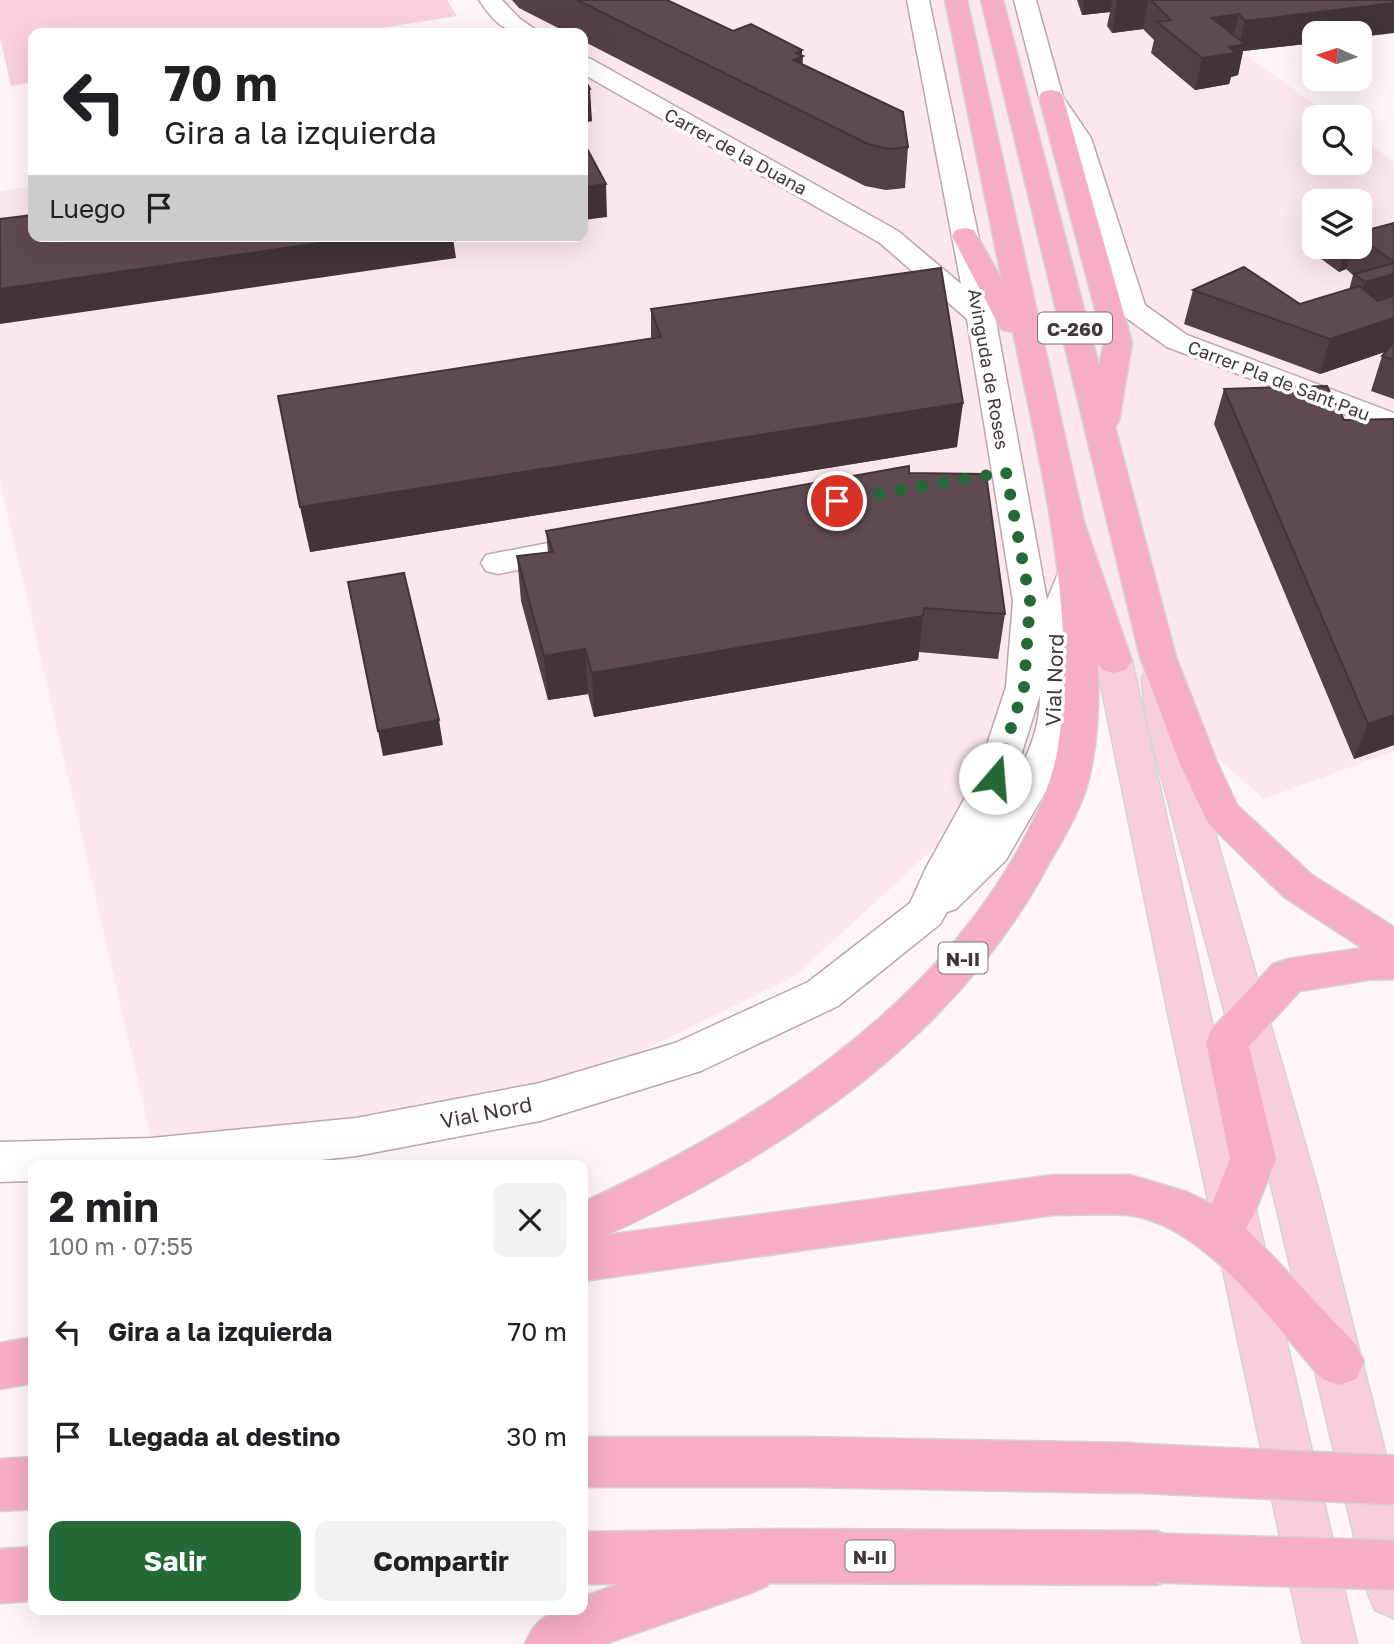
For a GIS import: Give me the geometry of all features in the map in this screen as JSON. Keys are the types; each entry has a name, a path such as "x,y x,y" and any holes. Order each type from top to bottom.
{"highway":[{"name":"C-260","path":"956,0 1068,522 1114,661"},
{"name":"C-260","path":"992,0 1158,657"},
{"path":"1051,97 1118,344 1102,433"},
{"path":"943,236 1032,363"},
{"name":"N-II","path":"588,1222 717,1157 784,1115 856,1061 925,1003 1004,908 1035,859 1068,785 1079,723 1081,659 1068,522"},
{"path":"1158,657 1198,762 1222,813 1298,886 1394,948"},
{"path":"1237,1233 1253,1159 1227,1042 1288,976 1367,964 1394,964"},
{"path":"588,1260 1053,1195 1130,1195 1187,1213 1217,1232 1237,1233 1339,1362"},
{"path":"0,1366 28,1361"},
{"path":"588,1462 804,1462 1132,1468 1394,1480"},
{"path":"0,1485 28,1483"},
{"name":"N-II","path":"552,1644 598,1618 780,1556"},
{"name":"N-II","path":"588,1558 1157,1558 1394,1565"},
{"path":"0,1576 28,1574"}],"main road":[{"name":"C-260","path":"1158,657 1164,719 1248,1019 1339,1362 1394,1591"},
{"name":"C-260","path":"1114,661 1237,1233 1330,1644"}],"street":[{"path":"490,0 511,23 520,28"},
{"name":"Avinguda de Roses","path":"918,0 943,236 981,316 993,474 1030,601 1024,687 995,778"},
{"path":"1025,0 1051,97"},
{"name":"Carrer de la Duana","path":"588,67 889,237 981,316"},
{"name":"Carrer Pla de Sant Pau","path":"1051,97 1079,138 1132,309 1177,341 1394,424"},
{"name":"Carrer de la Duana","path":"889,237 943,236"},
{"path":"498,563 592,546"},
{"name":"Vial Nord","path":"76,1160 151,1158 356,1137 540,1102 685,1058 823,994 926,913 992,850 1047,756 1058,718 1056,622 1073,574"},
{"name":"Vial Nord","path":"926,913 947,866 995,778"},
{"name":"Vial Nord","path":"0,1162 28,1161"}],"shaded area":[{"path":"0,0 447,0 457,16 381,28 28,28 28,83 11,86 0,38"},
{"path":"502,0 1394,0 1394,34 1372,37 1372,21 1302,21 1302,44 1242,52 1315,105 1302,105 1302,175 1372,175 1372,146 1394,162 1394,751 1264,799 1067,628 1033,788 945,838 795,976 644,1050 478,1104 152,1142 0,481 0,191 28,188 28,242 588,242 588,114 598,112 588,100 588,28 527,28"}],"building":[{"path":"577,0 667,0 733,31 751,24 802,50 796,53 803,56 793,60 903,112 908,147 889,149 868,144"},
{"path":"1151,0 1394,0 1394,3 1245,21 1239,14 1212,18 1245,44 1229,47 1236,53 1202,58 1157,22 1171,20"},
{"path":"588,150 606,184 588,186"},
{"path":"28,216 28,242 327,242 0,289 0,219"},
{"path":"1394,223 1394,262 1372,246 1372,229"},
{"path":"1394,263 1394,274 1365,282 1354,274"},
{"path":"1244,267 1300,304 1359,286 1378,301 1394,296 1394,318 1330,339 1193,290"},
{"path":"941,268 963,403 300,507 278,396 661,337 651,309"},
{"path":"1394,342 1394,360 1382,356"},
{"path":"1327,386 1344,420 1394,419 1394,715 1368,724 1224,389"},
{"path":"909,466 909,473 986,474 1005,614 924,608 923,616 592,673 585,649 544,656 517,556 553,552 546,531"},
{"path":"404,573 439,720 378,731 348,582"}],"route":[{"path":"837,501 1006,472 1030,601 1024,687 995,778"}]}
